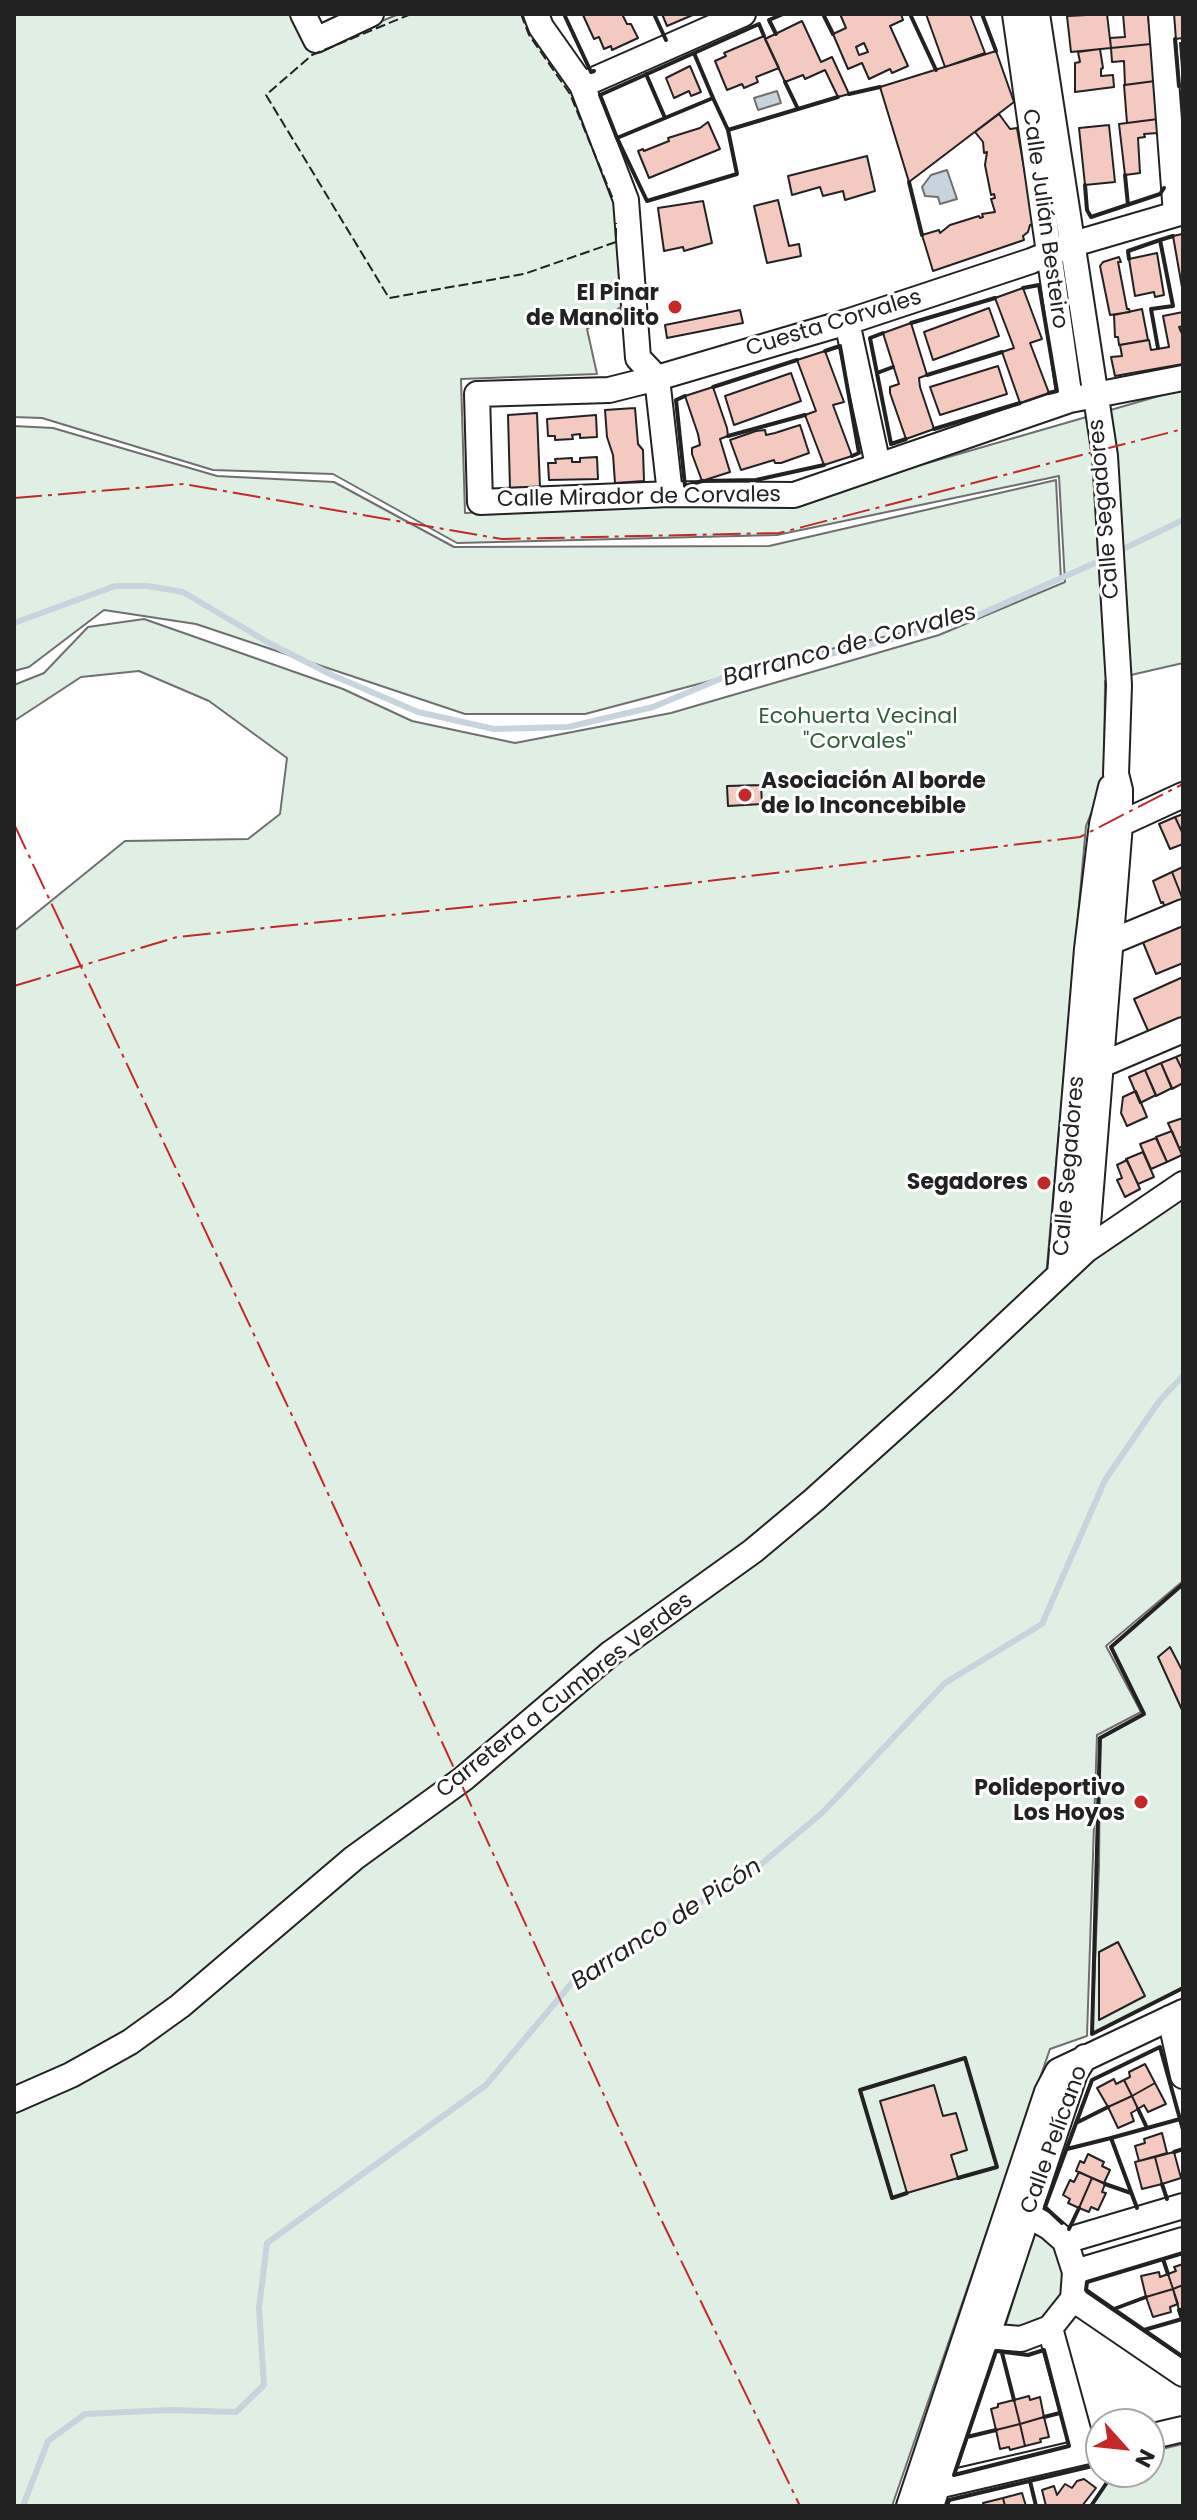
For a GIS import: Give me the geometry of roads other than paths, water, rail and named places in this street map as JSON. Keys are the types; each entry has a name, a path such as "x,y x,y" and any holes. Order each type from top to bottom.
{"street":[{"path":"303,14 316,40 371,14"},
{"path":"536,14 541,27 582,85 626,200 638,358 657,378 670,494"},
{"path":"582,85 743,14"},
{"name":"Calle Julián Besteiro","path":"1015,14 1059,249"},
{"name":"Calle Julián Besteiro","path":"1037,14 1059,249"},
{"path":"1161,14 1179,213"},
{"name":"Cuesta Corvales","path":"480,502 477,394 609,390 657,378 847,322 1059,249 1179,213"},
{"name":"Calle Segadores","path":"1059,249 1082,398 1105,456 1119,685 1116,774 1120,790 1087,949 1060,1274"},
{"path":"847,322 878,465"},
{"name":"Calle Mirador de Corvales","path":"480,502 670,494 794,495 1082,398 1183,378"},
{"path":"1111,824 1183,795"},
{"name":"Calle Segadores","path":"1086,1250 1113,941 1111,824"},
{"path":"1113,941 1183,912"},
{"path":"1101,1065 1183,1030"},
{"name":"Carretera a Cumbres Verdes","path":"14,2100 71,2075 130,2042 180,2006 354,1858 463,1779 611,1653 753,1551 1014,1320 1086,1250 1183,1184"},
{"path":"1177,2015 1183,2076"},
{"name":"Calle Pelícano","path":"923,2497 1017,2216 1047,2092 1058,2071 1177,2015"},
{"path":"1065,2241 1183,2206"},
{"path":"976,2336 1021,2339 1050,2328 1073,2299 1075,2272 1065,2241 1049,2227 1017,2216"},
{"path":"1075,2272 1183,2240"},
{"path":"1073,2299 1183,2374"},
{"path":"1050,2328 1085,2430"},
{"path":"923,2497 1085,2452"}],"waterway":[{"name":"Barranco de Corvales","path":"1117,552 1183,520"},
{"name":"Barranco de Corvales","path":"14,623 115,586 148,586 183,592 269,643 332,675 418,712 494,729 568,727 653,707 739,671 845,651 967,620 1104,559"},
{"name":"Barranco de Picón","path":"23,2506 48,2441 85,2414 170,2410 236,2412 264,2385 259,2308 267,2243 486,2085 576,1978 759,1866 823,1812 945,1683 1042,1624 1105,1480 1160,1400 1183,1376"}],"place":[{"name":"El Pinar de Manolito","path":"675,307"},
{"name":"Asociación Al borde de lo Inconcebible","path":"745,795"},
{"name":"Segadores","path":"1044,1183"},
{"name":"Polideportivo Los Hoyos","path":"1141,1802"}],"park label":[{"name":"Ecohuerta Vecinal \"Corvales\"","path":"858,730"}]}
